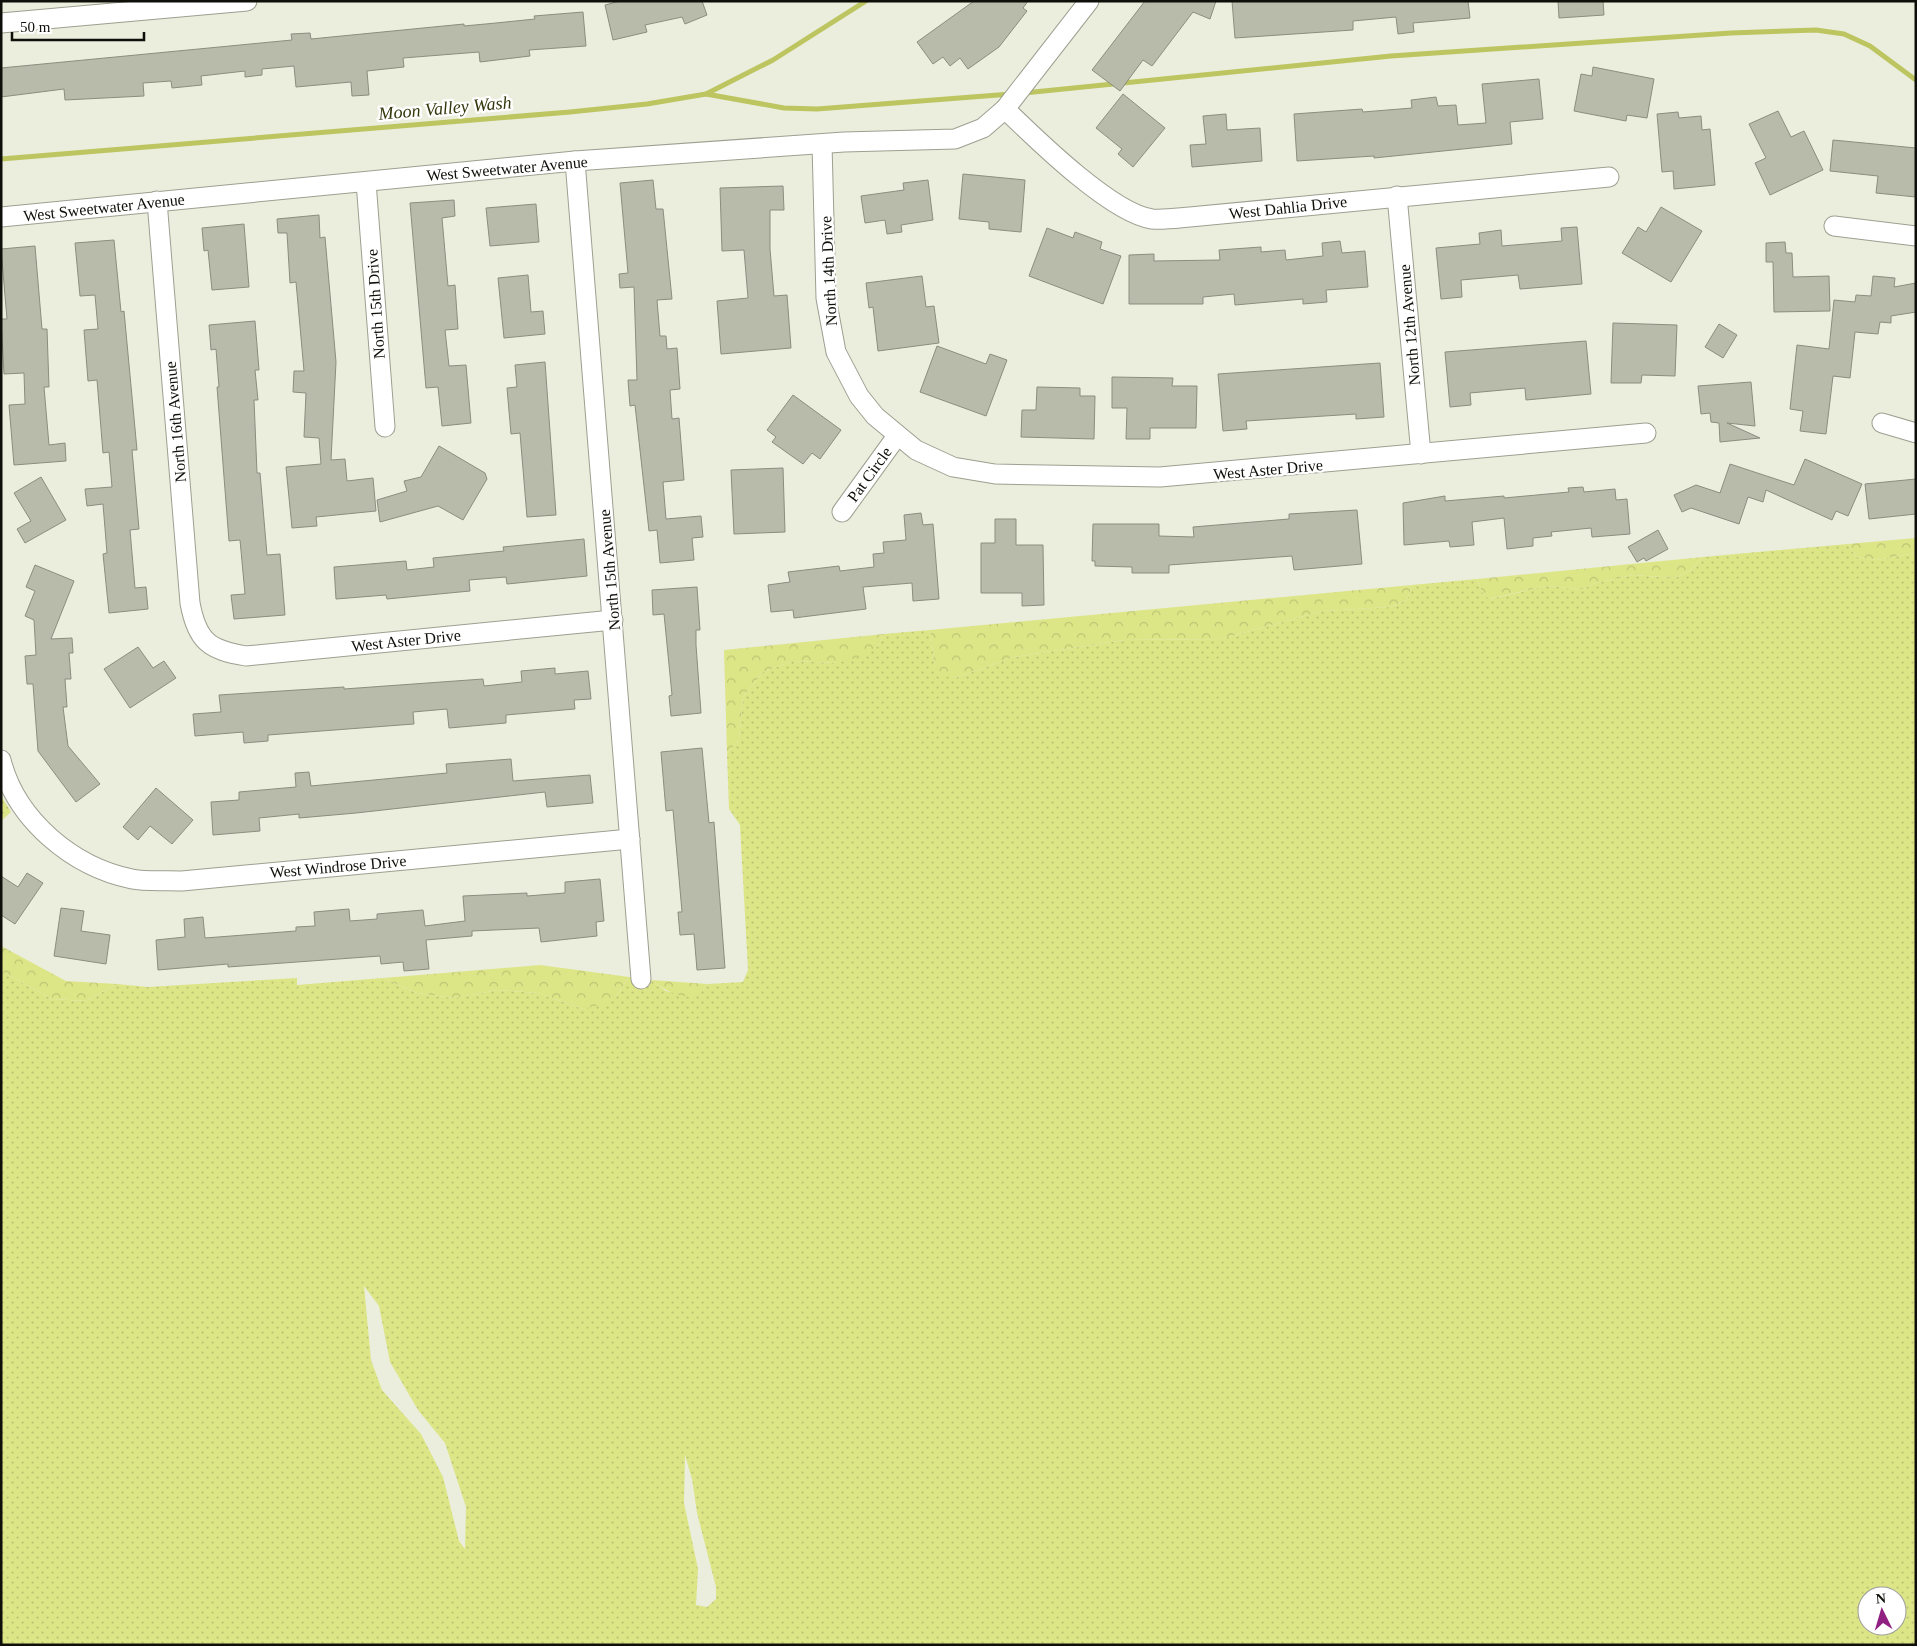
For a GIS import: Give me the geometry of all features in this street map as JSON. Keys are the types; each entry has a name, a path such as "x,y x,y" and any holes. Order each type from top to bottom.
{"street":[{"path":"1,23 247,1"},
{"name":"West Sweetwater Avenue","path":"1,217 575,162 822,144 955,139 983,128 1007,106 1088,1"},
{"name":"West Dahlia Drive","path":"1007,106 1104,196 1128,211 1152,219 1608,177"},
{"name":"North 14th Drive","path":"822,144 826,298 832,337 845,372 859,396 875,416 897,436"},
{"name":"North 15th Avenue","path":"575,162 641,979"},
{"name":"North 15th Drive","path":"366,182 385,427"},
{"name":"North 12th Avenue","path":"1397,196 1421,454"},
{"name":"North 16th Avenue","path":"157,201 190,603 193,620 204,639"},
{"path":"1834,226 1916,236"},
{"path":"1882,423 1906,432 1916,433"},
{"name":"West Aster Drive","path":"897,436 916,450 953,467 995,474 1160,478 1646,433"},
{"name":"Pat Circle","path":"842,512 897,436"},
{"name":"West Aster Drive","path":"204,639 220,652 246,656 613,620"},
{"name":"West Windrose Drive","path":"1,760 11,788 31,819 54,841 86,863 132,879 182,881 630,839"}],"green space":[{"path":"1916,538 1916,553 1876,560 1856,557 1848,544"},
{"path":"1848,544 1856,557 1876,560 1916,553 1916,1645 1,1645 1,971 52,999 86,1001 117,984 148,987 297,978 297,985 383,978 417,993 454,998 498,990 538,993 583,1009 617,995 629,977 651,980 666,991 695,997 708,984 743,982 748,970 740,825 729,809 727,753 739,740 743,697 763,672 793,661 837,663 878,646 884,634 930,630 935,666 955,678 1014,657 1124,640 1221,639 1323,611 1390,607 1407,600 1412,585 1477,579 1482,592 1490,599 1546,586 1583,589 1595,583 1633,575 1675,578 1691,570 1703,557","holes":["364,1286 379,1306 390,1362 418,1410 445,1443 466,1507 465,1549 459,1541 443,1477 421,1434 382,1390 371,1360","685,1455 692,1479 697,1513 716,1587 716,1599 707,1607 696,1605 698,1569 684,1503"]},
{"path":"1703,557 1691,570 1675,578 1633,575 1595,583 1583,589 1546,586 1489,599 1482,592 1477,579"},
{"path":"1412,585 1407,600 1390,607 1323,611 1221,639 1124,640 1014,657 955,678 944,676 935,666 930,630"},
{"path":"884,634 878,646 867,655 837,663 793,661 763,672 743,697 739,740 727,753 724,650"},
{"path":"1,796 11,812 1,821"},
{"path":"1,946 66,981 117,984 86,1001 52,999 1,971"},
{"path":"540,965 629,977 617,995 604,1004 583,1009 538,993 498,990 454,998 417,993 383,978"},
{"path":"651,980 708,984 696,997 690,997 672,993"}],"building":[{"path":"620,1 702,1 707,15 685,24 682,17 645,25 647,32 613,40 605,5"},
{"path":"974,1 1028,1 1023,8 1027,11 999,47 968,69 960,58 950,66 943,57 933,64 917,42"},
{"path":"1145,1 1216,1 1210,19 1193,12 1152,66 1143,60 1120,91 1092,70"},
{"path":"1232,1 1468,1 1470,18 1413,23 1414,32 1398,34 1396,17 1353,21 1353,30 1235,38"},
{"path":"1558,1 1603,1 1604,15 1559,18"},
{"path":"583,12 586,46 529,50 530,56 480,62 479,52 403,58 404,67 367,71 369,95 352,96 351,82 296,87 294,66 262,69 262,75 245,77 245,71 201,76 202,85 172,88 171,81 143,83 144,96 65,100 64,89 1,97 1,68 292,40 291,34 310,33 311,39 464,24 464,26 496,23 535,19 534,16"},
{"path":"1593,67 1654,79 1647,118 1627,115 1626,121 1574,111 1581,74 1592,76"},
{"path":"1539,79 1543,119 1510,122 1512,144 1374,158 1374,156 1297,161 1294,114 1362,109 1363,112 1412,108 1411,100 1436,97 1438,106 1456,105 1458,125 1486,123 1482,84"},
{"path":"1123,94 1165,128 1133,167 1118,154 1122,149 1096,128"},
{"path":"1778,111 1791,137 1804,131 1823,170 1770,195 1755,163 1766,158 1749,124"},
{"path":"1678,112 1679,118 1701,116 1702,130 1710,129 1715,185 1674,189 1673,171 1662,172 1657,114"},
{"path":"1226,114 1227,130 1260,128 1262,161 1192,167 1190,145 1206,144 1203,116"},
{"path":"1833,140 1916,148 1916,197 1876,193 1878,176 1830,171"},
{"path":"963,174 1025,180 1021,232 989,229 989,222 959,219"},
{"path":"653,180 656,209 663,209 672,299 657,300 660,336 666,336 667,349 677,348 680,389 670,390 672,419 679,418 684,480 663,482 666,519 701,516 703,537 692,538 694,560 660,563 657,530 649,531 635,405 630,406 628,380 637,380 634,287 620,288 619,274 628,273 620,183"},
{"path":"928,180 933,220 901,225 902,232 887,234 885,220 865,223 861,196 904,190 903,183"},
{"path":"783,186 784,210 770,210 770,249 774,296 787,295 791,348 721,354 717,301 748,298 744,250 722,251 720,188"},
{"path":"454,200 455,216 442,218 448,286 455,285 458,329 445,330 449,366 466,365 471,423 442,426 438,387 426,388 410,203"},
{"path":"536,204 539,242 490,246 486,208"},
{"path":"1661,207 1702,231 1671,282 1622,253 1638,227 1646,232"},
{"path":"319,215 320,238 325,237 336,362 331,460 345,459 347,481 373,478 376,511 316,517 317,526 292,528 286,467 321,464 319,438 304,437 306,393 293,392 294,371 304,371 296,282 290,283 287,233 278,233 277,219"},
{"path":"244,224 249,287 212,290 208,250 204,251 202,228"},
{"path":"1577,227 1582,284 1520,289 1518,275 1461,280 1462,297 1441,299 1436,248 1480,244 1479,233 1501,230 1502,246 1562,241 1561,228"},
{"path":"1047,228 1073,238 1075,232 1102,242 1100,249 1121,256 1103,304 1029,276"},
{"path":"114,240 121,312 124,311 137,450 132,450 139,529 130,530 135,588 146,587 148,609 109,613 103,554 107,553 103,504 87,506 85,489 112,487 109,452 103,453 97,380 88,381 84,330 98,329 95,295 80,296 75,243"},
{"path":"1340,241 1342,253 1365,251 1368,287 1326,290 1327,302 1303,304 1303,299 1235,305 1234,294 1203,297 1203,304 1129,304 1129,255 1154,254 1154,261 1220,260 1219,250 1261,247 1261,252 1285,250 1286,260 1323,256 1322,243"},
{"path":"1785,242 1786,253 1792,253 1793,277 1829,276 1830,311 1774,312 1773,262 1766,262 1766,243"},
{"path":"35,246 42,329 47,329 49,387 44,387 49,445 65,443 66,461 14,465 9,405 25,404 24,373 4,374 1,319 7,319 1,249"},
{"path":"528,275 531,312 543,311 545,334 504,338 498,278"},
{"path":"922,276 926,307 934,306 939,343 878,351 873,307 869,308 866,283"},
{"path":"1873,276 1895,278 1894,287 1916,283 1916,312 1891,316 1891,323 1880,322 1878,334 1855,332 1850,378 1833,376 1826,434 1800,431 1803,411 1790,409 1797,345 1829,349 1834,300 1855,302 1856,295 1871,296"},
{"path":"255,321 259,370 255,370 258,400 254,400 257,473 260,473 267,555 280,554 285,615 234,619 231,595 245,594 240,540 229,541 217,387 219,387 216,349 211,350 209,325"},
{"path":"1613,323 1677,325 1675,376 1642,375 1641,383 1611,383"},
{"path":"1719,324 1737,335 1723,358 1705,347"},
{"path":"1586,341 1591,394 1526,400 1525,388 1470,393 1471,405 1450,407 1445,352"},
{"path":"937,346 986,364 990,354 1007,360 986,416 920,392"},
{"path":"545,362 556,515 527,517 520,433 511,434 507,388 517,387 515,365"},
{"path":"1380,363 1384,417 1356,419 1356,414 1246,421 1247,429 1223,431 1218,374"},
{"path":"1112,377 1173,378 1172,386 1197,386 1196,428 1150,428 1150,439 1126,439 1127,408 1112,408"},
{"path":"1751,382 1755,426 1727,423 1760,438 1720,442 1719,423 1711,422 1710,413 1701,414 1698,386"},
{"path":"1037,387 1080,388 1080,396 1095,396 1094,439 1021,437 1022,410 1036,410"},
{"path":"793,395 841,430 820,459 812,453 803,464 772,442 776,437 767,430"},
{"path":"439,446 485,473 487,479 463,520 438,506 380,522 377,500 407,491 404,481 421,477"},
{"path":"1805,459 1862,484 1848,516 1836,511 1832,520 1766,490 1763,502 1748,497 1739,524 1691,508 1682,512 1674,495 1696,485 1720,493 1730,464 1794,485"},
{"path":"783,468 785,532 734,534 731,470"},
{"path":"41,477 66,520 25,543 17,529 31,521 14,493"},
{"path":"1916,479 1916,514 1869,519 1865,484"},
{"path":"1583,487 1584,492 1615,489 1616,500 1627,499 1630,534 1592,537 1591,528 1551,532 1552,536 1533,538 1533,546 1507,549 1504,518 1472,522 1474,545 1450,547 1449,541 1404,545 1403,503 1445,496 1445,501 1504,496 1504,498 1569,492 1568,488"},
{"path":"1357,510 1362,564 1294,570 1292,556 1169,565 1169,573 1132,573 1132,567 1095,566 1095,561 1092,561 1093,524 1159,524 1159,536 1194,537 1193,527 1289,519 1289,514"},
{"path":"921,513 923,525 933,524 939,599 913,601 912,583 863,587 866,609 794,618 793,610 771,612 768,585 790,582 788,572 839,566 840,571 874,567 873,554 884,553 883,542 906,540 904,515"},
{"path":"995,519 1016,519 1016,545 1043,545 1044,605 1022,606 1022,593 981,593 981,543 995,543"},
{"path":"1658,530 1668,549 1646,561 1644,558 1637,562 1628,547"},
{"path":"584,539 587,576 507,584 506,577 469,580 470,591 387,599 386,595 336,599 334,567 406,561 407,570 434,567 433,558 504,551 503,547"},
{"path":"35,565 74,581 51,639 72,638 73,653 69,653 71,679 65,679 67,707 63,707 68,746 100,784 76,802 38,751 33,684 27,684 25,656 36,655 34,620 25,616 35,591 26,587"},
{"path":"697,587 700,630 696,630 696,645 701,713 671,716 669,696 672,695 664,614 653,615 652,590"},
{"path":"138,647 153,668 164,661 176,678 130,708 104,669"},
{"path":"555,668 555,674 588,671 591,699 574,700 575,709 506,715 506,723 449,728 447,709 413,712 414,724 268,735 268,741 244,743 243,732 195,736 193,714 221,712 219,695 344,687 344,689 483,679 484,686 522,682 521,671"},
{"path":"702,748 709,823 714,822 725,968 697,970 694,934 680,935 678,912 682,912 673,810 666,811 661,752"},
{"path":"511,759 513,781 590,775 593,803 547,807 545,792 356,813 299,818 299,814 259,818 260,831 213,835 211,802 239,800 239,792 296,787 295,773 309,772 311,786 447,773 446,764"},
{"path":"156,788 193,820 172,844 150,826 138,840 123,827"},
{"path":"27,873 43,883 15,924 1,915 1,876 18,887"},
{"path":"600,879 604,921 596,922 597,936 541,942 539,928 472,931 472,936 426,940 429,969 404,971 403,962 381,964 380,956 228,967 228,964 158,970 156,940 185,937 184,919 203,917 205,938 296,931 296,927 315,926 314,912 349,909 350,921 377,919 377,914 423,910 425,926 465,921 463,896 527,893 527,896 565,893 565,882"},
{"path":"61,908 84,911 81,931 110,935 106,964 54,956"}],"waterway":[{"name":"Moon Valley Wash","path":"1,159 570,112 647,104 706,94 773,60 866,1"},
{"path":"1024,93 1391,56 1731,33 1816,30 1844,34 1870,46 1916,80"},
{"path":"706,94 784,108 817,109 1011,94"}]}
